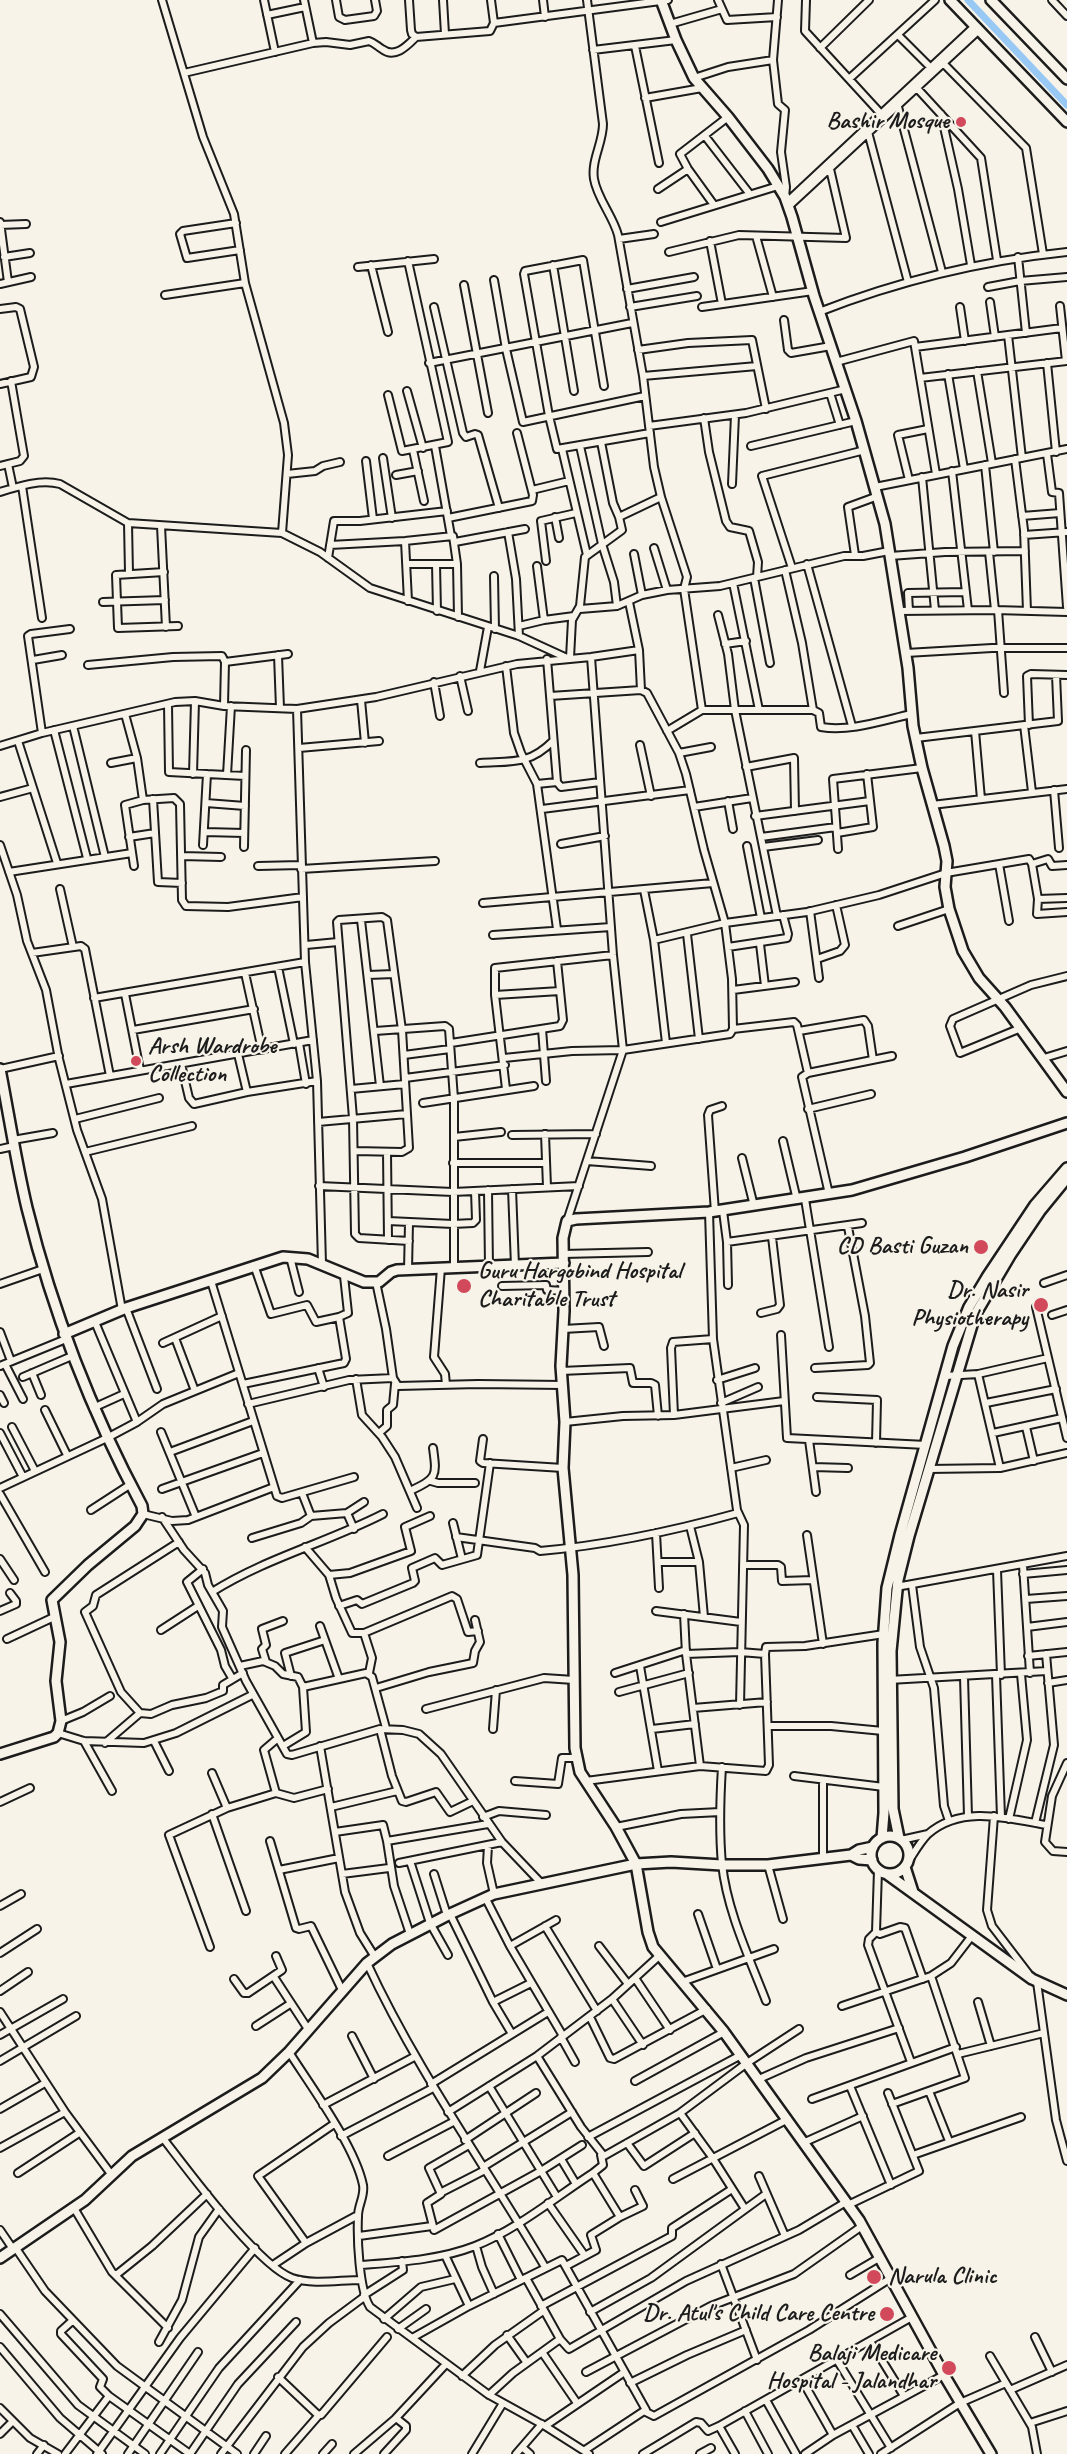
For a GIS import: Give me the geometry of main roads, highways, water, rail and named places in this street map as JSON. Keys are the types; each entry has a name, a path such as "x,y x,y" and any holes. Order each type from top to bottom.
{"waterway":[{"path":"968,0 1067,105"}],"place":[{"name":"Bashir Mosque","path":"961,122"},
{"name":"Arsh Wardrobe Collection","path":"136,1061"},
{"name":"CD Basti Guzan","path":"981,1247"},
{"name":"Guru Hargobind Hospital Charitable Trust","path":"464,1286"},
{"name":"Dr. Nasir Physiotherapy","path":"1041,1305"},
{"name":"Narula Clinic","path":"874,2277"},
{"name":"Dr. Atul's Child Care Centre","path":"887,2314"},
{"name":"Balaji Medicare Hospital - Jalandhar","path":"949,2368"}]}
